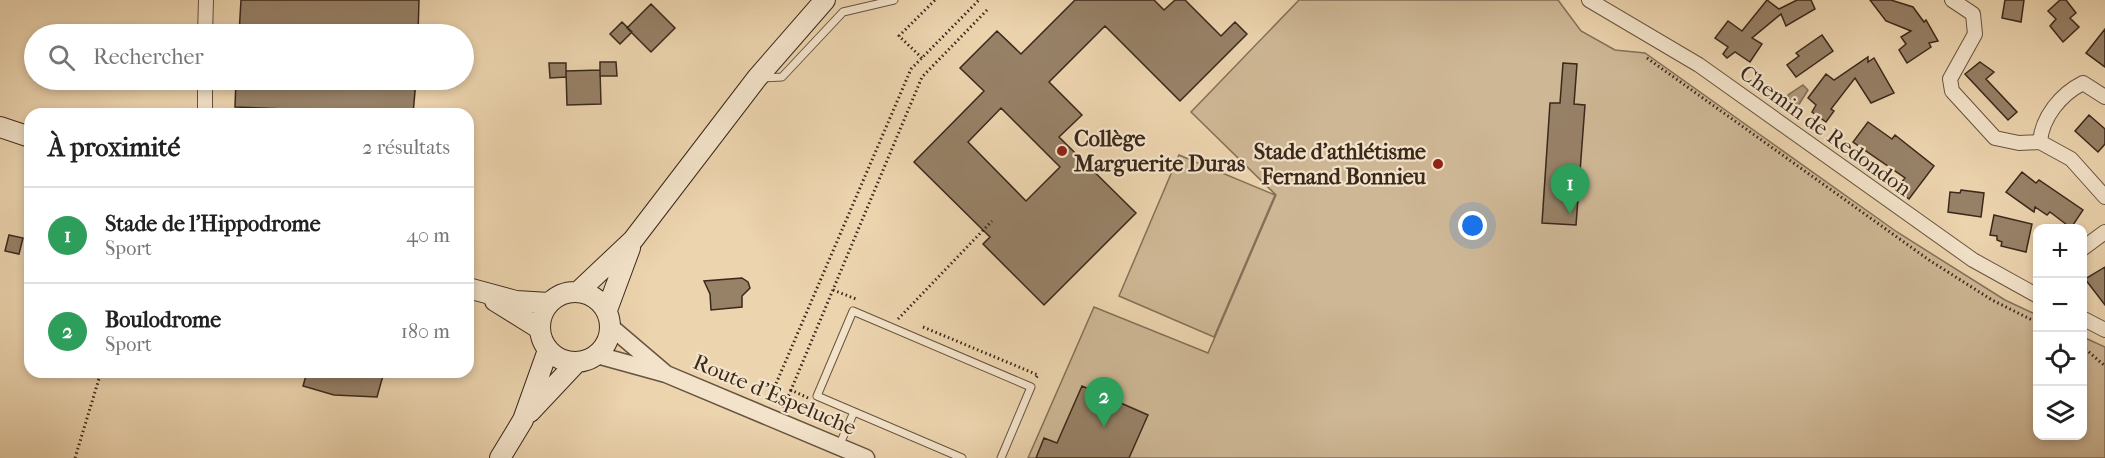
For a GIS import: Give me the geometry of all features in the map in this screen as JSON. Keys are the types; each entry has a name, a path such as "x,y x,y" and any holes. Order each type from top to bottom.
{"main road":[{"path":"579,291 633,240 757,78 825,0"},
{"path":"0,127 24,135"},
{"path":"609,318 600,301 579,291 568,292 549,303 541,319 540,328 548,350 566,361 577,362 597,355 609,338 609,318 633,240"},
{"path":"476,291 516,301 549,303"},
{"path":"476,291 540,328"},
{"path":"500,458 523,420 548,350"},
{"path":"523,420 577,362"}],"street":[{"path":"205,24 206,0"},
{"name":"Chemin de Redondon","path":"1589,0 1699,65 1973,260 2033,290"},
{"path":"1952,0 1973,14 1975,34 1950,79 1952,91 1995,138 2019,143 2040,142 2071,159 2105,197"},
{"path":"2040,142 2041,126 2067,91 2084,83 2105,97"},
{"path":"205,90 206,108"},
{"path":"2087,245 2105,232"},
{"name":"Route d'Espeluche","path":"609,318 666,374"},
{"path":"2087,321 2105,330"},
{"name":"Route d'Espeluche","path":"597,355 666,374 866,458"}],"lane":[{"path":"757,78 782,76 843,12 894,0"},
{"path":"960,458 817,396 853,311 1031,387 1001,458"},
{"path":"839,446 854,412"}],"path":[{"path":"922,58 899,36 935,0"},
{"path":"763,416 911,69 979,0"},
{"path":"821,398 809,398 791,390 922,77 989,8"},
{"path":"1647,58 1929,260 1992,300 2033,321"},
{"path":"900,317 992,221"},
{"path":"2087,350 2105,366"},
{"path":"75,458 99,378"}],"shaded area":[{"path":"1299,0 1558,0 1581,31 1615,50 1645,53 1897,232 2005,300 2033,313 2033,440 2087,440 2087,339 2105,347 2105,458 1028,458 1094,307 1208,353 1276,195 1191,112"},
{"path":"1803,85 1808,90 1798,106 1788,99 1788,95"},
{"path":"1179,155 1275,195 1214,337 1119,296"}],"building":[{"path":"241,0 419,0 418,24 240,24"},
{"path":"1075,0 1154,0 1164,10 1175,0 1185,0 1221,36 1235,22 1247,34 1180,101 1105,26 1049,82 1082,115 1059,137 1136,213 1044,305 983,244 990,237 914,162 984,91 960,68 997,31 1021,54","holes":["1001,108 1060,167 1026,201 968,142"]},
{"path":"1767,0 1779,9 1797,0 1811,0 1815,9 1786,26 1781,14 1752,38 1762,44 1750,62 1735,52 1727,58 1723,54 1728,47 1715,38 1728,21 1742,31"},
{"path":"1870,0 1891,0 1913,7 1924,22 1926,20 1938,41 1929,43 1931,47 1907,63 1899,50 1906,44 1901,37 1911,31 1886,21"},
{"path":"2005,0 2024,0 2021,22 2002,18"},
{"path":"2060,0 2066,0 2076,13 2070,18 2079,27 2063,42 2050,26 2056,19 2048,11"},
{"path":"651,4 675,28 651,52 627,28"},
{"path":"622,22 632,32 620,44 610,34"},
{"path":"2105,29 2105,67 2086,53"},
{"path":"1822,35 1833,51 1796,77 1787,65 1799,56 1796,53"},
{"path":"1868,57 1868,62 1874,58 1894,93 1871,103 1855,78 1831,109 1834,111 1826,122 1812,112 1816,105 1808,98 1826,74 1834,80"},
{"path":"600,62 616,62 617,76 600,76"},
{"path":"1980,62 1994,72 1986,79 2017,112 2008,120 1965,74"},
{"path":"549,63 566,63 566,77 550,78"},
{"path":"1563,63 1577,64 1574,104 1585,105 1576,225 1542,223 1550,103 1560,103"},
{"path":"600,70 601,104 567,105 566,71"},
{"path":"236,90 415,90 414,108 235,107"},
{"path":"2089,115 2105,129 2105,144 2098,152 2075,131"},
{"path":"1868,122 1892,139 1895,135 1934,166 1909,199 1896,189 1905,178 1853,142"},
{"path":"2022,172 2036,183 2039,180 2083,210 2074,224 2066,224 2050,212 2047,215 2035,207 2034,212 2006,192"},
{"path":"1961,190 1984,193 1981,217 1948,212 1950,192 1960,193"},
{"path":"1994,215 2032,224 2026,252 2001,246 2002,242 1997,240 1997,236 1990,235"},
{"path":"9,235 23,238 19,254 5,251"},
{"path":"2105,267 2105,305 2087,282 2087,278"},
{"path":"742,278 748,282 750,288 742,296 742,307 711,310 710,294 704,281"},
{"path":"305,378 382,378 377,397 334,395 303,386"},
{"path":"1082,386 1148,415 1129,458 1036,458 1044,438 1057,443"}],"place":[{"name":"Collège Marguerite Duras","path":"1062,151"},
{"name":"Stade d'athlétisme Fernand Bonnieu","path":"1438,164"},
{"name":"Stade de l'Hippodrome","path":"1570,214"},
{"name":"Boulodrome","path":"1104,427"}]}
